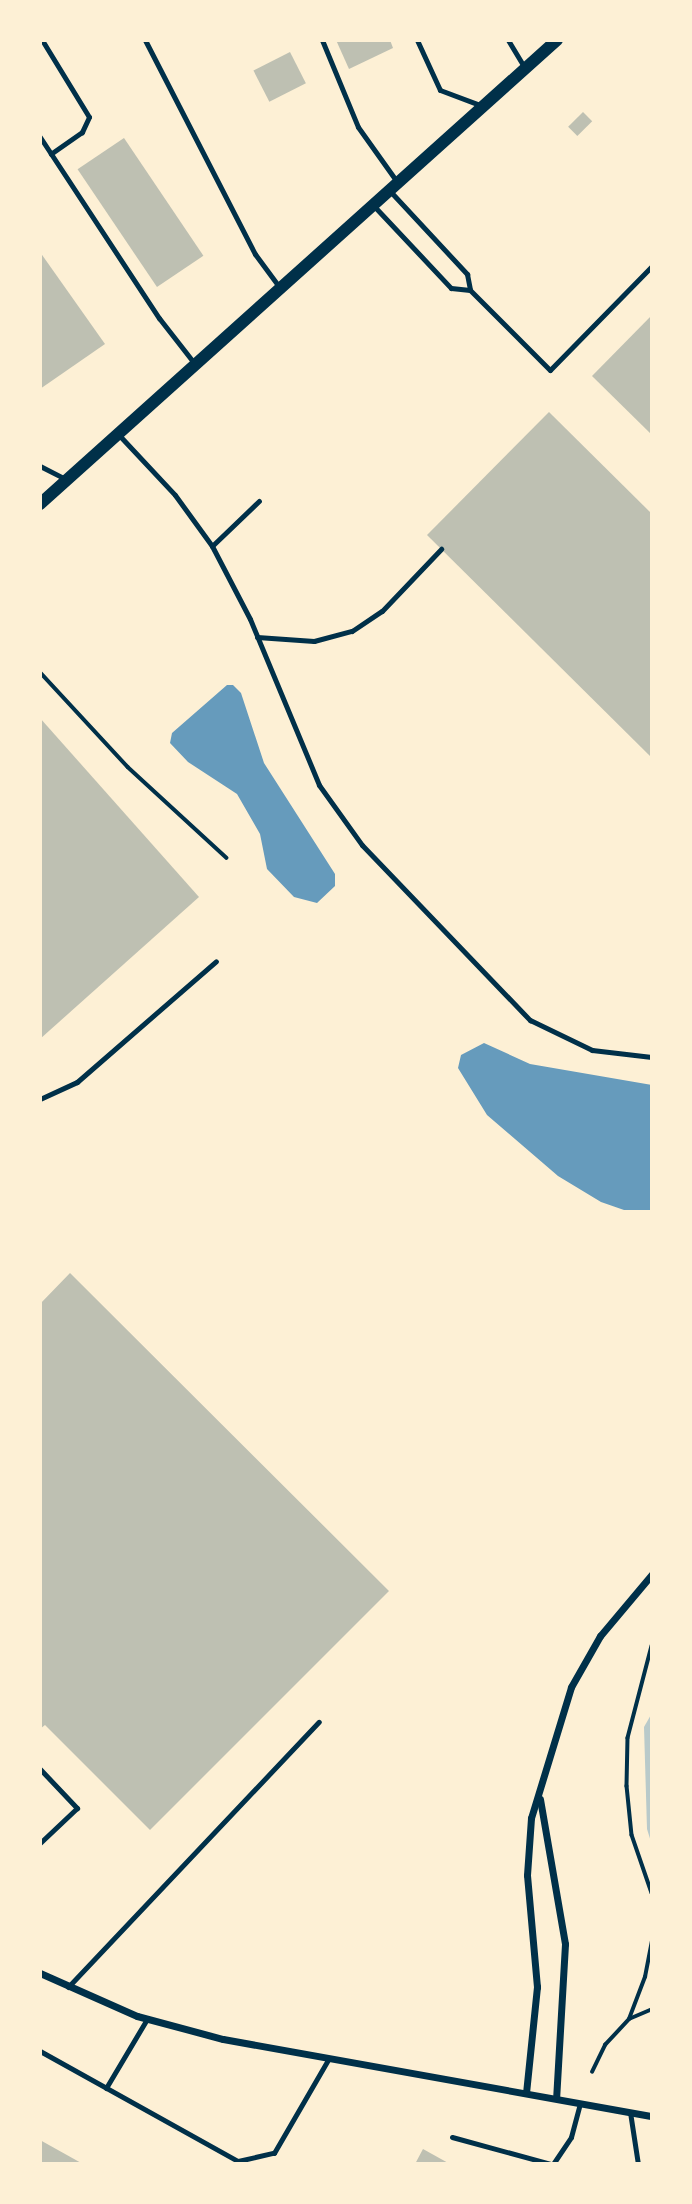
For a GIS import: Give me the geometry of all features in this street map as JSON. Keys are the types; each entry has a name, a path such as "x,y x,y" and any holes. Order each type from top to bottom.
{"street":[{"path":"40,504 557,40"},
{"path":"526,2093 537,1987 527,1875 528,1837 540,1798 547,1757 571,1687 600,1636 652,1574"},
{"path":"540,1798 565,1944 556,2098"},
{"path":"40,1973 147,2019 328,2060 652,2116"}],"lane":[{"path":"42,40 89,117 82,132 51,154"},
{"path":"145,40 255,254 280,288"},
{"path":"322,40 358,127 393,187 467,274 470,290 550,370 652,266"},
{"path":"417,40 440,90 483,106"},
{"path":"508,40 525,68"},
{"path":"40,137 159,318 195,364"},
{"path":"372,205 451,288 470,290"},
{"path":"118,434 175,495 212,546 257,637 298,741 331,805 509,1003 541,1028 579,1046 652,1057"},
{"path":"40,466 67,480"},
{"path":"212,546 259,501"},
{"path":"257,637 314,641 352,631 382,611 441,549"},
{"path":"40,1099 77,1082 216,961"},
{"path":"68,1987 320,1722"},
{"path":"40,1769 77,1808 40,1843"},
{"path":"106,2088 147,2019"},
{"path":"40,2051 239,2161 274,2153 328,2060"},
{"path":"452,2137 552,2164 571,2137 580,2104"},
{"path":"630,2112 638,2164"}],"path":[{"path":"40,672 128,767 227,858"},
{"path":"652,1646 628,1738 627,1786 632,1835 652,1893"},
{"path":"592,2072 605,2045 629,2019 645,1977 652,1940"},
{"path":"629,2019 652,2009"}],"shaded area":[{"path":"652,1713 652,1845 647,1829 644,1727"}],"water":[{"path":"227,685 233,685 241,693 264,763 335,874 335,886 317,903 294,897 267,869 260,834 237,794 188,762 170,743 172,733"},
{"path":"484,1043 530,1064 652,1085 652,1210 624,1210 601,1202 558,1176 487,1115 458,1068 461,1055"}],"building":[{"path":"336,40 390,40 393,48 349,69"},
{"path":"290,52 306,83 269,102 253,71"},
{"path":"583,112 592,121 577,136 568,127"},
{"path":"124,138 203,256 157,287 78,169"},
{"path":"40,252 105,344 40,389"},
{"path":"652,315 652,435 592,376"},
{"path":"549,412 652,514 652,758 427,535"},
{"path":"40,718 199,897 40,1039"},
{"path":"70,1273 389,1591 150,1830 45,1725 40,1729 40,1304"},
{"path":"40,2140 83,2164 40,2164"},
{"path":"423,2149 450,2164 415,2164"}]}
